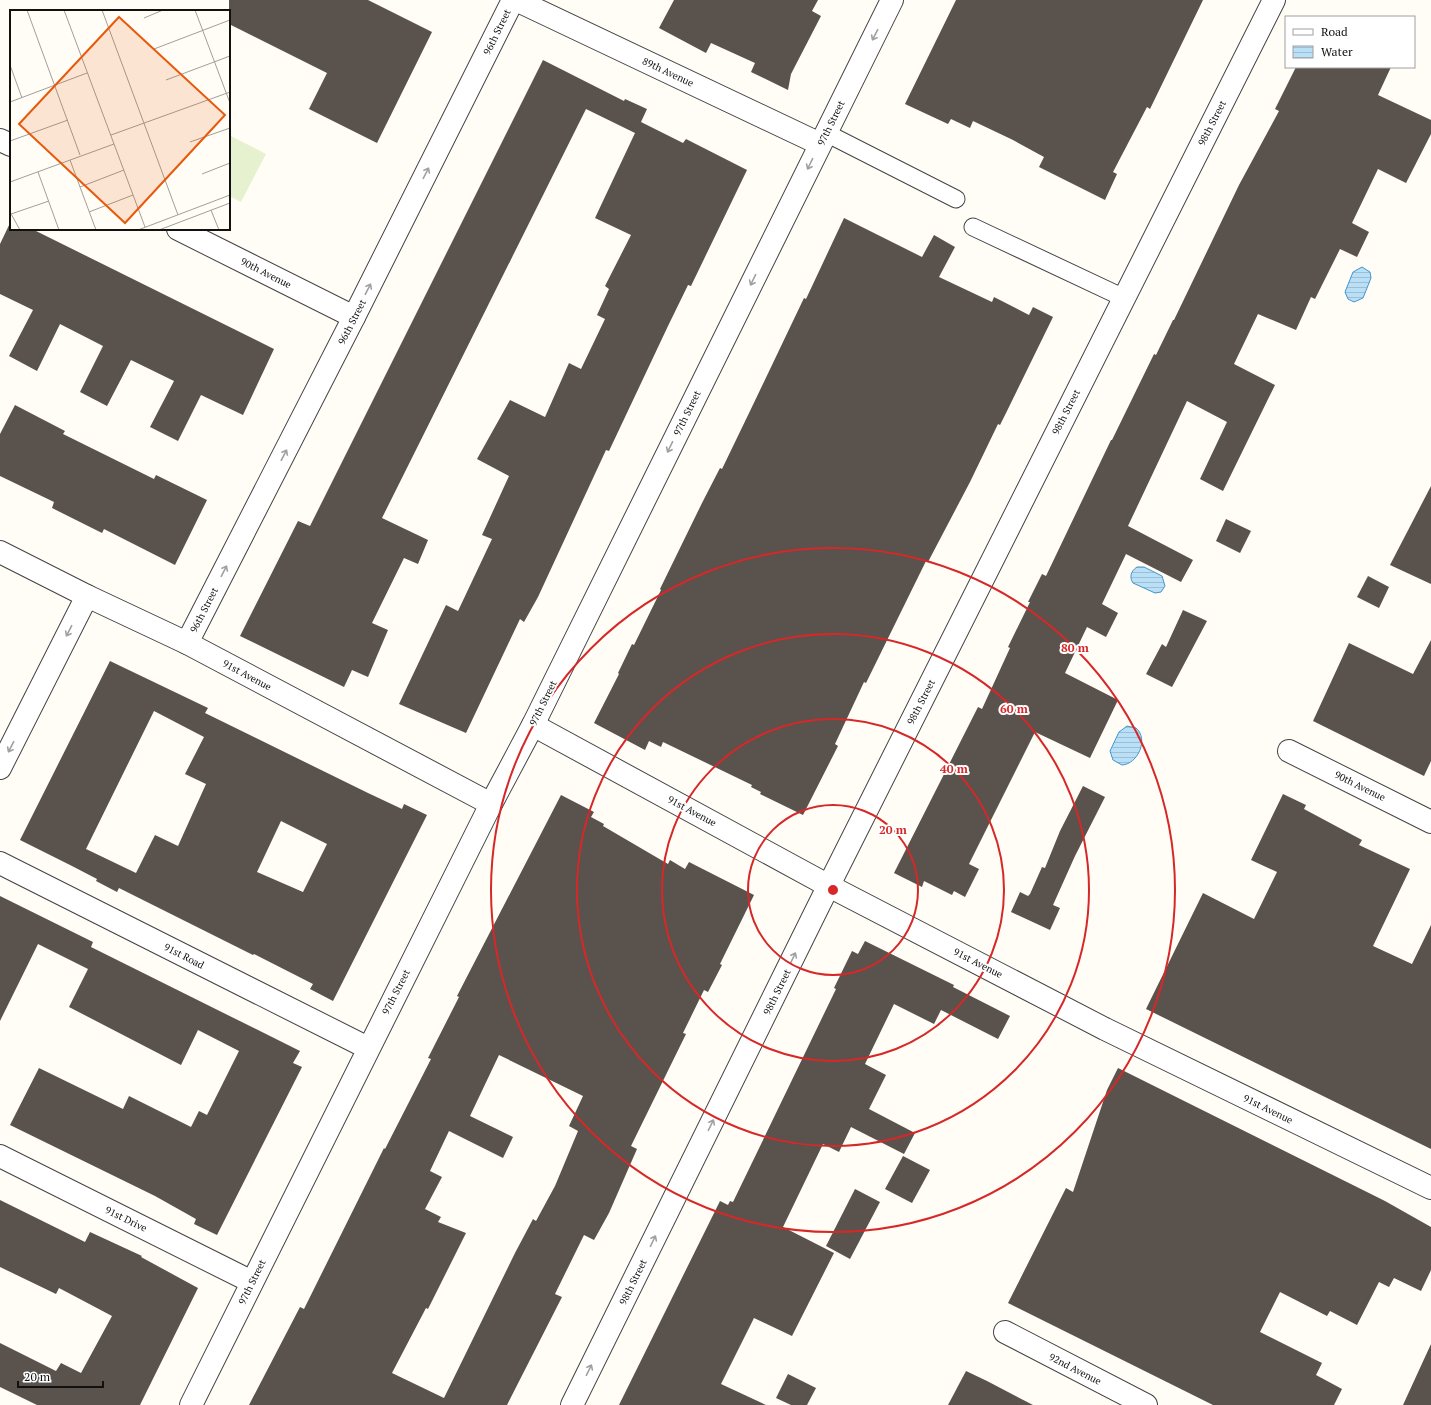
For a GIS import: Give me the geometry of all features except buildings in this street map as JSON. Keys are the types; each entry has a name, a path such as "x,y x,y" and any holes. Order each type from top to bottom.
{"street":[{"name":"96th Street","path":"187,643 354,317 513,0"},
{"name":"89th Avenue","path":"516,0 823,138"},
{"name":"97th Street","path":"191,1405 368,1048 491,804 533,725 892,0"},
{"name":"98th Street","path":"572,1405 829,886 1274,0"},
{"path":"0,140 10,145"},
{"name":"90th Avenue","path":"180,230 354,317"},
{"name":"91st Avenue","path":"0,552 87,596 187,643 491,804"},
{"path":"0,768 87,596"},
{"name":"91st Avenue","path":"533,725 829,886 1105,1029 1431,1188"},
{"name":"90th Avenue","path":"1289,751 1431,822"},
{"name":"91st Road","path":"0,863 368,1048"},
{"name":"91st Drive","path":"0,1156 252,1282"},
{"name":"92nd Avenue","path":"1005,1332 1146,1405"}],"lane":[{"path":"823,138 956,199"},
{"path":"973,227 1124,298"}],"green space":[{"path":"230,136 266,154 241,202 230,196"}],"water":[{"path":"1362,267 1370,272 1371,278 1363,298 1354,302 1348,299 1345,292 1353,272"},
{"path":"1137,567 1144,567 1162,576 1165,586 1161,592 1155,593 1133,583 1131,574"},
{"path":"1127,726 1136,728 1142,738 1142,744 1137,756 1128,764 1122,765 1113,760 1110,751 1119,732"}]}
